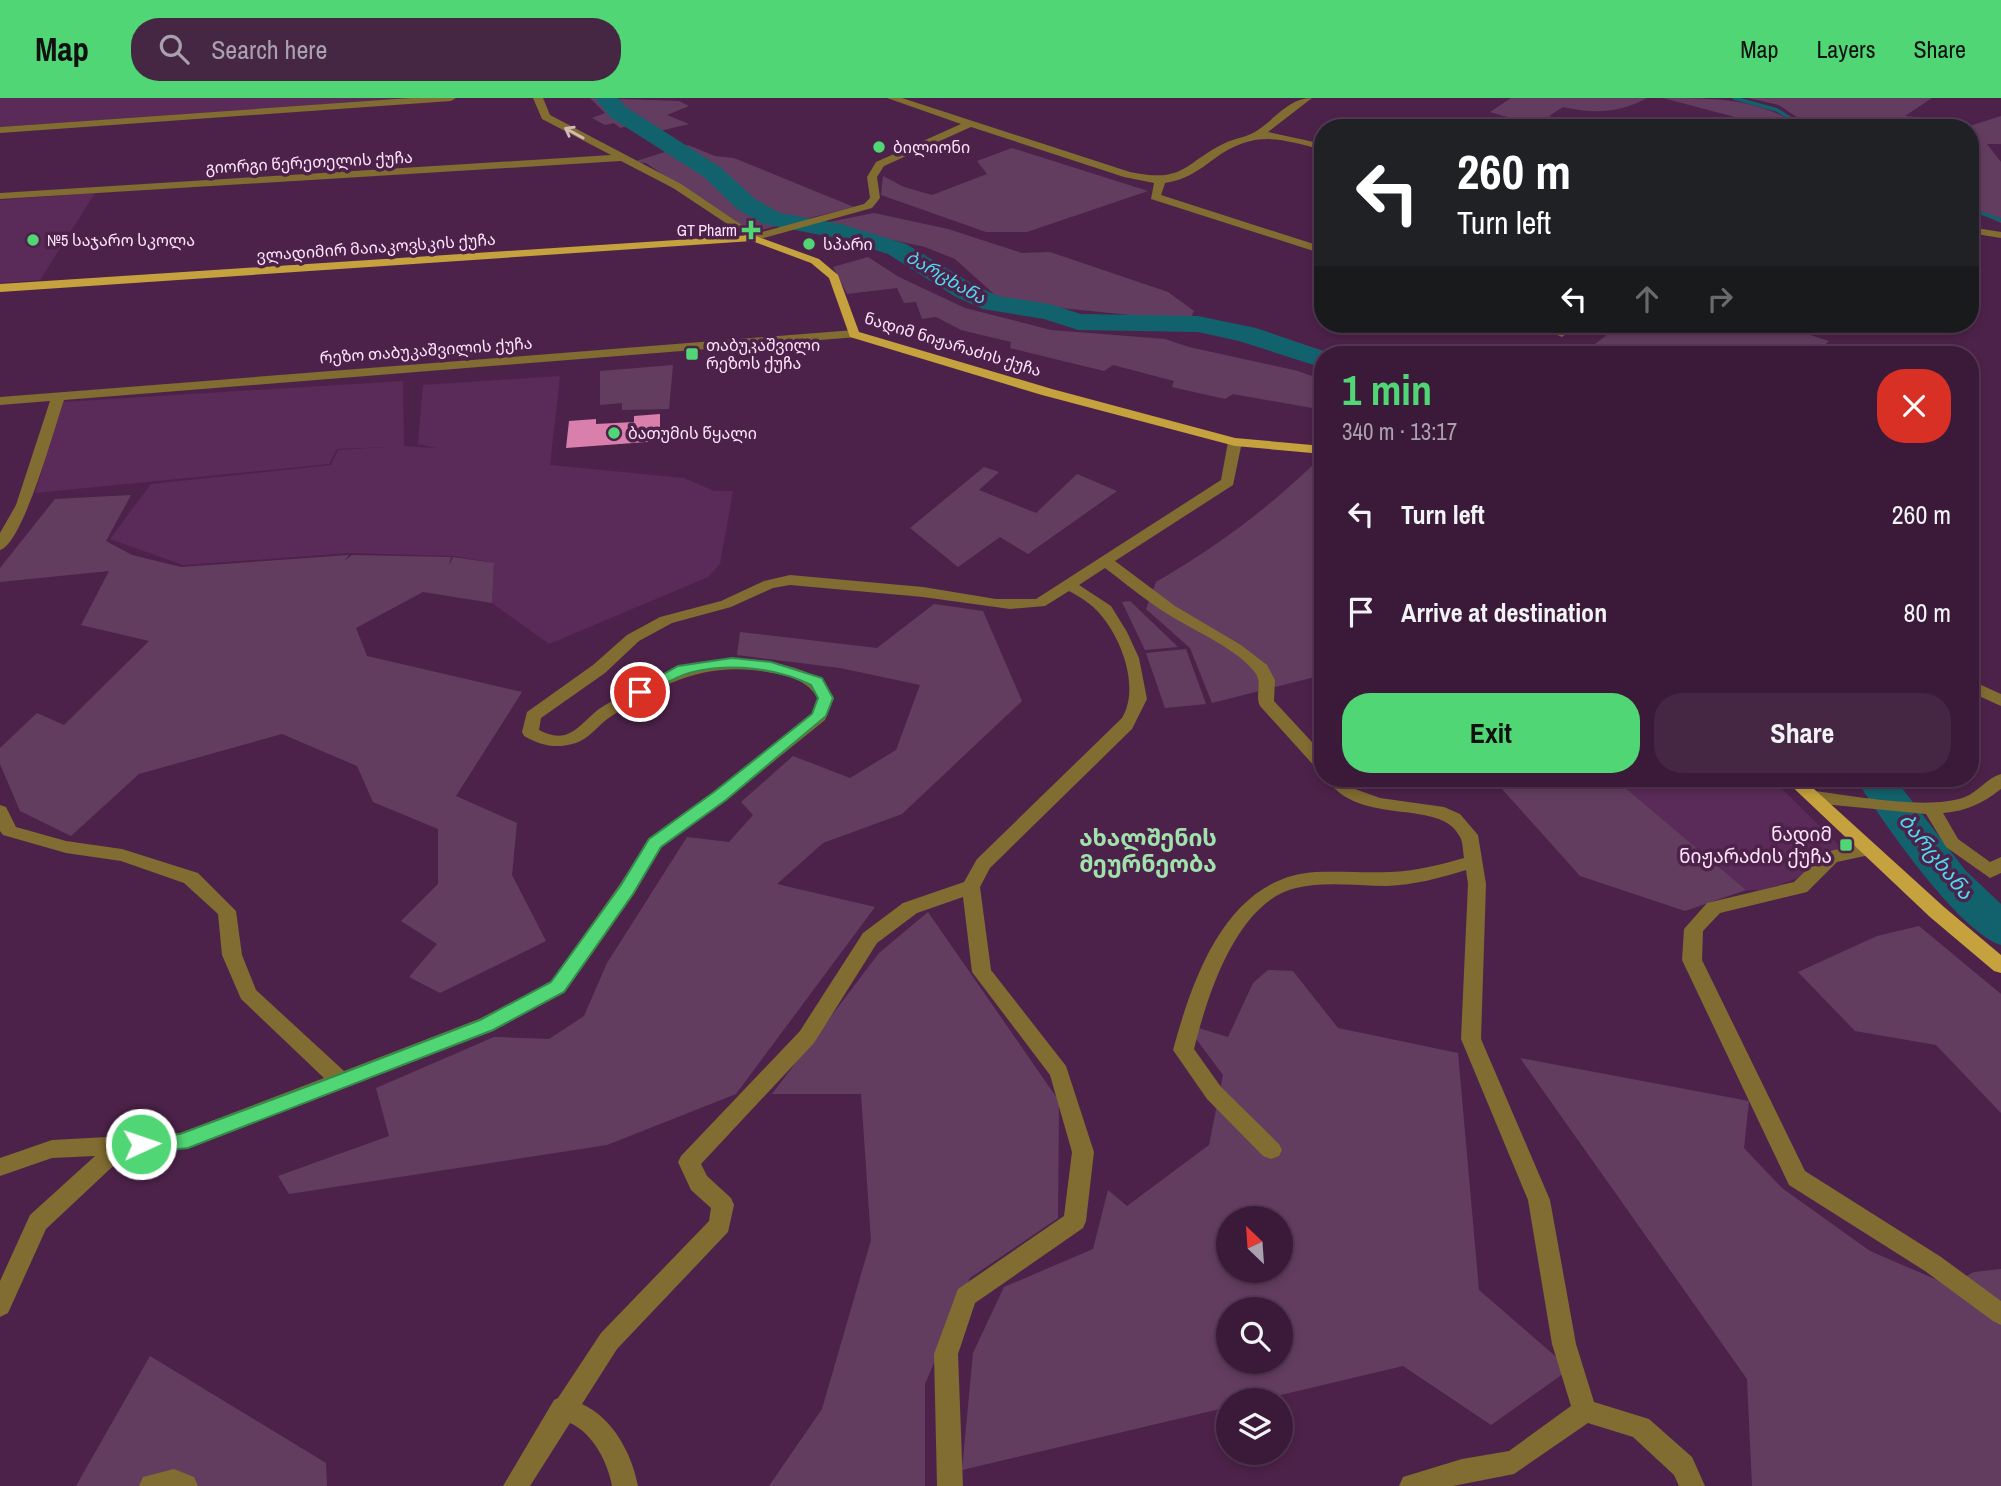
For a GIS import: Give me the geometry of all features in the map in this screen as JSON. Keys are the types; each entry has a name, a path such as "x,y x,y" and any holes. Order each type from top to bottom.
{"main road":[{"name":"ვლადიმირ მაიაკოვსკის ქუჩა","path":"0,288 753,238"},
{"name":"ნადიმ ნიჟარაძის ქუჩა","path":"753,238 815,261 834,277 854,334 1047,392 1235,442 1314,449"},
{"path":"1802,787 2001,966"}],"street":[{"path":"0,130 451,98"},
{"name":"ნადიმ ნიჟარაძის ქუჩა","path":"538,98 546,117 677,187 753,238"},
{"path":"892,98 1128,175 1160,182 1182,178 1230,145 1259,135 1279,135 1314,145"},
{"path":"917,107 940,98"},
{"path":"1259,135 1281,115 1307,98"},
{"path":"753,238 868,206 875,198 872,177 876,168 887,159 969,124"},
{"name":"გიორგი წერეთელის ქუჩა","path":"0,196 620,158"},
{"path":"1160,182 1155,197 1314,248"},
{"path":"1979,231 2001,235"},
{"name":"რეზო თაბუკაშვილის ქუჩა","path":"0,401 854,334"},
{"path":"0,546 23,505 58,397"},
{"path":"0,1167 52,1149 181,1142 486,1025 558,987 627,889 655,843 720,796 799,733 819,716 826,698 817,682 771,667 732,663 683,670 660,679 599,717 573,738 543,740 530,732 533,716 599,669 634,638 666,620 726,604 769,584 790,580 908,590 1017,606 1040,603 1228,482 1235,442"},
{"path":"1106,562 1170,609 1235,648 1261,669 1267,680 1266,702 1314,755"},
{"path":"950,1486 946,1354 966,1296 1076,1221 1083,1152 1059,1072 982,972 971,887 983,864 1126,725 1136,709 1139,696 1125,643 1115,621 1098,603 1069,585"},
{"path":"1979,690 2001,701"},
{"path":"1813,797 1924,807 1970,802 2001,780"},
{"path":"1343,787 1349,793 1378,804 1438,811 1454,818 1469,835 1477,884 1471,1040 1539,1200 1564,1344 1585,1411"},
{"path":"1924,807 1952,843 1990,871 2001,864"},
{"path":"0,811 9,831 66,847 122,855 191,878 227,911 232,955 248,994 342,1082"},
{"path":"1868,849 1831,858 1800,887 1714,908 1694,929 1692,960 1797,1178 1933,1264 2001,1314"},
{"path":"1271,1150 1214,1093 1183,1050 1194,1007 1214,964 1257,898 1290,882 1395,879 1475,861"},
{"path":"516,1486 563,1408 609,1341 720,1225 723,1205 699,1182 689,1162 807,1037 870,938 910,908 971,887"},
{"path":"0,1306 38,1222 120,1146"},
{"path":"563,1408 591,1420 621,1464 625,1486"},
{"path":"1412,1486 1462,1471 1514,1462 1585,1411"},
{"path":"1585,1411 1640,1427 1683,1466 1692,1486"},
{"path":"152,1486 174,1481 185,1486"}],"shaded area":[{"path":"0,98 414,98 0,127"},
{"path":"590,98 679,101 689,106 667,115 689,124 651,133 635,124 620,128 614,123 605,125 592,118 605,113"},
{"path":"1511,98 1647,98 1627,107 1606,111 1563,107 1549,116 1559,119 1514,119 1490,112"},
{"path":"1663,98 1702,98 1737,102 1753,105 1789,119 1742,119"},
{"path":"1748,98 1932,98 1905,116 1936,119 1800,119 1779,105"},
{"path":"2001,116 2001,144 1987,144 2001,162 2001,223 1979,214 1979,123"},
{"path":"688,145 715,156 734,158 854,207 749,233 646,163 633,162"},
{"path":"1012,148 1148,191 1027,232 986,232 881,195 883,176 904,187 932,195 987,174 977,161"},
{"name":"№5 საჯარო სკოლა","path":"95,193 40,280 0,283 0,200"},
{"path":"874,213 948,229 1022,253 1050,252 1168,292 1194,311 1189,321 1022,304 995,295 955,259 925,247 819,224"},
{"path":"868,257 899,277 965,308 1051,330 1165,339 1189,347 1298,371 1314,377 1314,408 1233,394 1225,399 1172,387 1174,381 1113,365 1104,371 1010,348 1011,342 961,330 936,317 922,319 916,302 904,303 897,288 847,294 833,267"},
{"path":"1256,329 1314,348 1314,355 1245,331"},
{"path":"1609,333 1804,333 1829,341 1824,346 1595,344"},
{"path":"673,365 669,409 622,410 622,403 600,405 600,371"},
{"path":"560,376 550,465 684,478 714,491 733,491 720,564 708,577 549,644 492,603 494,563 454,556 350,553 183,565 110,539 151,484 331,465 338,450 386,447 337,449 329,464 35,493 63,402 403,381 404,446 436,448 418,444 423,385"},
{"path":"1314,463 1314,677 1212,703 1190,648 1146,609 1156,582 1244,524"},
{"path":"984,467 999,472 979,490 1036,513 1077,474 1117,491 1028,554 1000,537 958,567 910,528"},
{"path":"131,495 106,541 132,555 181,567 349,555 344,561 352,555 451,557 449,566 453,557 494,563 492,603 423,592 356,628 367,656 522,692 456,796 517,823 512,875 546,941 440,993 409,977 437,944 401,921 438,884 438,829 373,802 357,766 282,734 139,774 71,836 20,811 0,764 0,748 37,713 64,725 149,641 81,625 109,571 0,582 0,568 55,499"},
{"path":"1130,601 1178,647 1145,650 1122,602"},
{"path":"934,604 983,611 1022,701 902,814 823,843 777,884 875,907 736,1094 607,1145 289,1194 278,1176 389,1136 376,1088 494,1037 549,1039 584,1016 607,963 687,837 729,842 753,815 741,802 793,756 850,778 896,750 920,685 840,668 737,655 740,632 877,648"},
{"path":"1186,649 1206,704 1165,708 1146,653"},
{"path":"1500,787 1624,787 1746,890 1685,911 1580,876"},
{"path":"1624,787 1780,787 1845,851 1807,875 1764,890 1746,890"},
{"path":"928,912 1059,1101 1058,1218 970,1278 925,1384 925,1486 769,1486 822,1409 871,1240 861,1094 772,1094 879,953"},
{"path":"1919,926 2001,994 2001,1113 1936,1045 1855,1031 1798,972 1877,936"},
{"path":"1268,970 1293,971 1338,1028 1458,1053 1479,1290 1570,1369 1491,1425 1403,1366 1293,1392 1293,1388 1216,1388 1216,1410 962,1470 973,1353 1004,1287 1093,1249 1108,1190 1127,1206 1209,1145 1223,1075 1185,1024 1228,1037 1253,983"},
{"path":"1520,1058 1749,1101 1744,1148 1782,1188 1870,1251 1949,1285 1974,1272 2001,1269 2001,1486 1752,1486 1747,1379"},
{"path":"150,1356 326,1463 327,1486 76,1486"}],"building":[{"name":"ბათუმის წყალი","path":"660,414 660,441 566,448 569,421 596,419 596,424 634,422 634,416"}],"waterway":[{"name":"ბარცხანა","path":"606,98 618,112 712,172 746,204 773,219 841,231 897,249 965,291 992,303 1049,312 1078,322 1162,321 1198,324 1246,334 1314,357"},
{"path":"1734,98 1777,110 1791,119"},
{"path":"1979,212 2001,220"},
{"name":"ბარცხანა","path":"1881,787 1951,880 2001,929"}],"place":[{"name":"ბილიონი","path":"879,147"},
{"name":"GT Pharm","path":"751,230"},
{"name":"№5 საჯარო სკოლა","path":"33,240"},
{"name":"სპარი","path":"809,244"},
{"name":"თაბუკაშვილი რეზოს ქუჩა","path":"692,354"},
{"name":"ბათუმის წყალი","path":"614,433"},
{"name":"ნადიმ ნიჟარაძის ქუჩა","path":"1846,845"}],"district":[{"name":"ახალშენის მეურნეობა","path":"1148,850"}],"route":[{"path":"141,1144 181,1142 342,1082 486,1025 558,987 627,889 655,843 683,820 720,796 799,733 819,716 826,698 817,682 806,677 771,667 732,663 683,670 660,679 640,692"}]}
